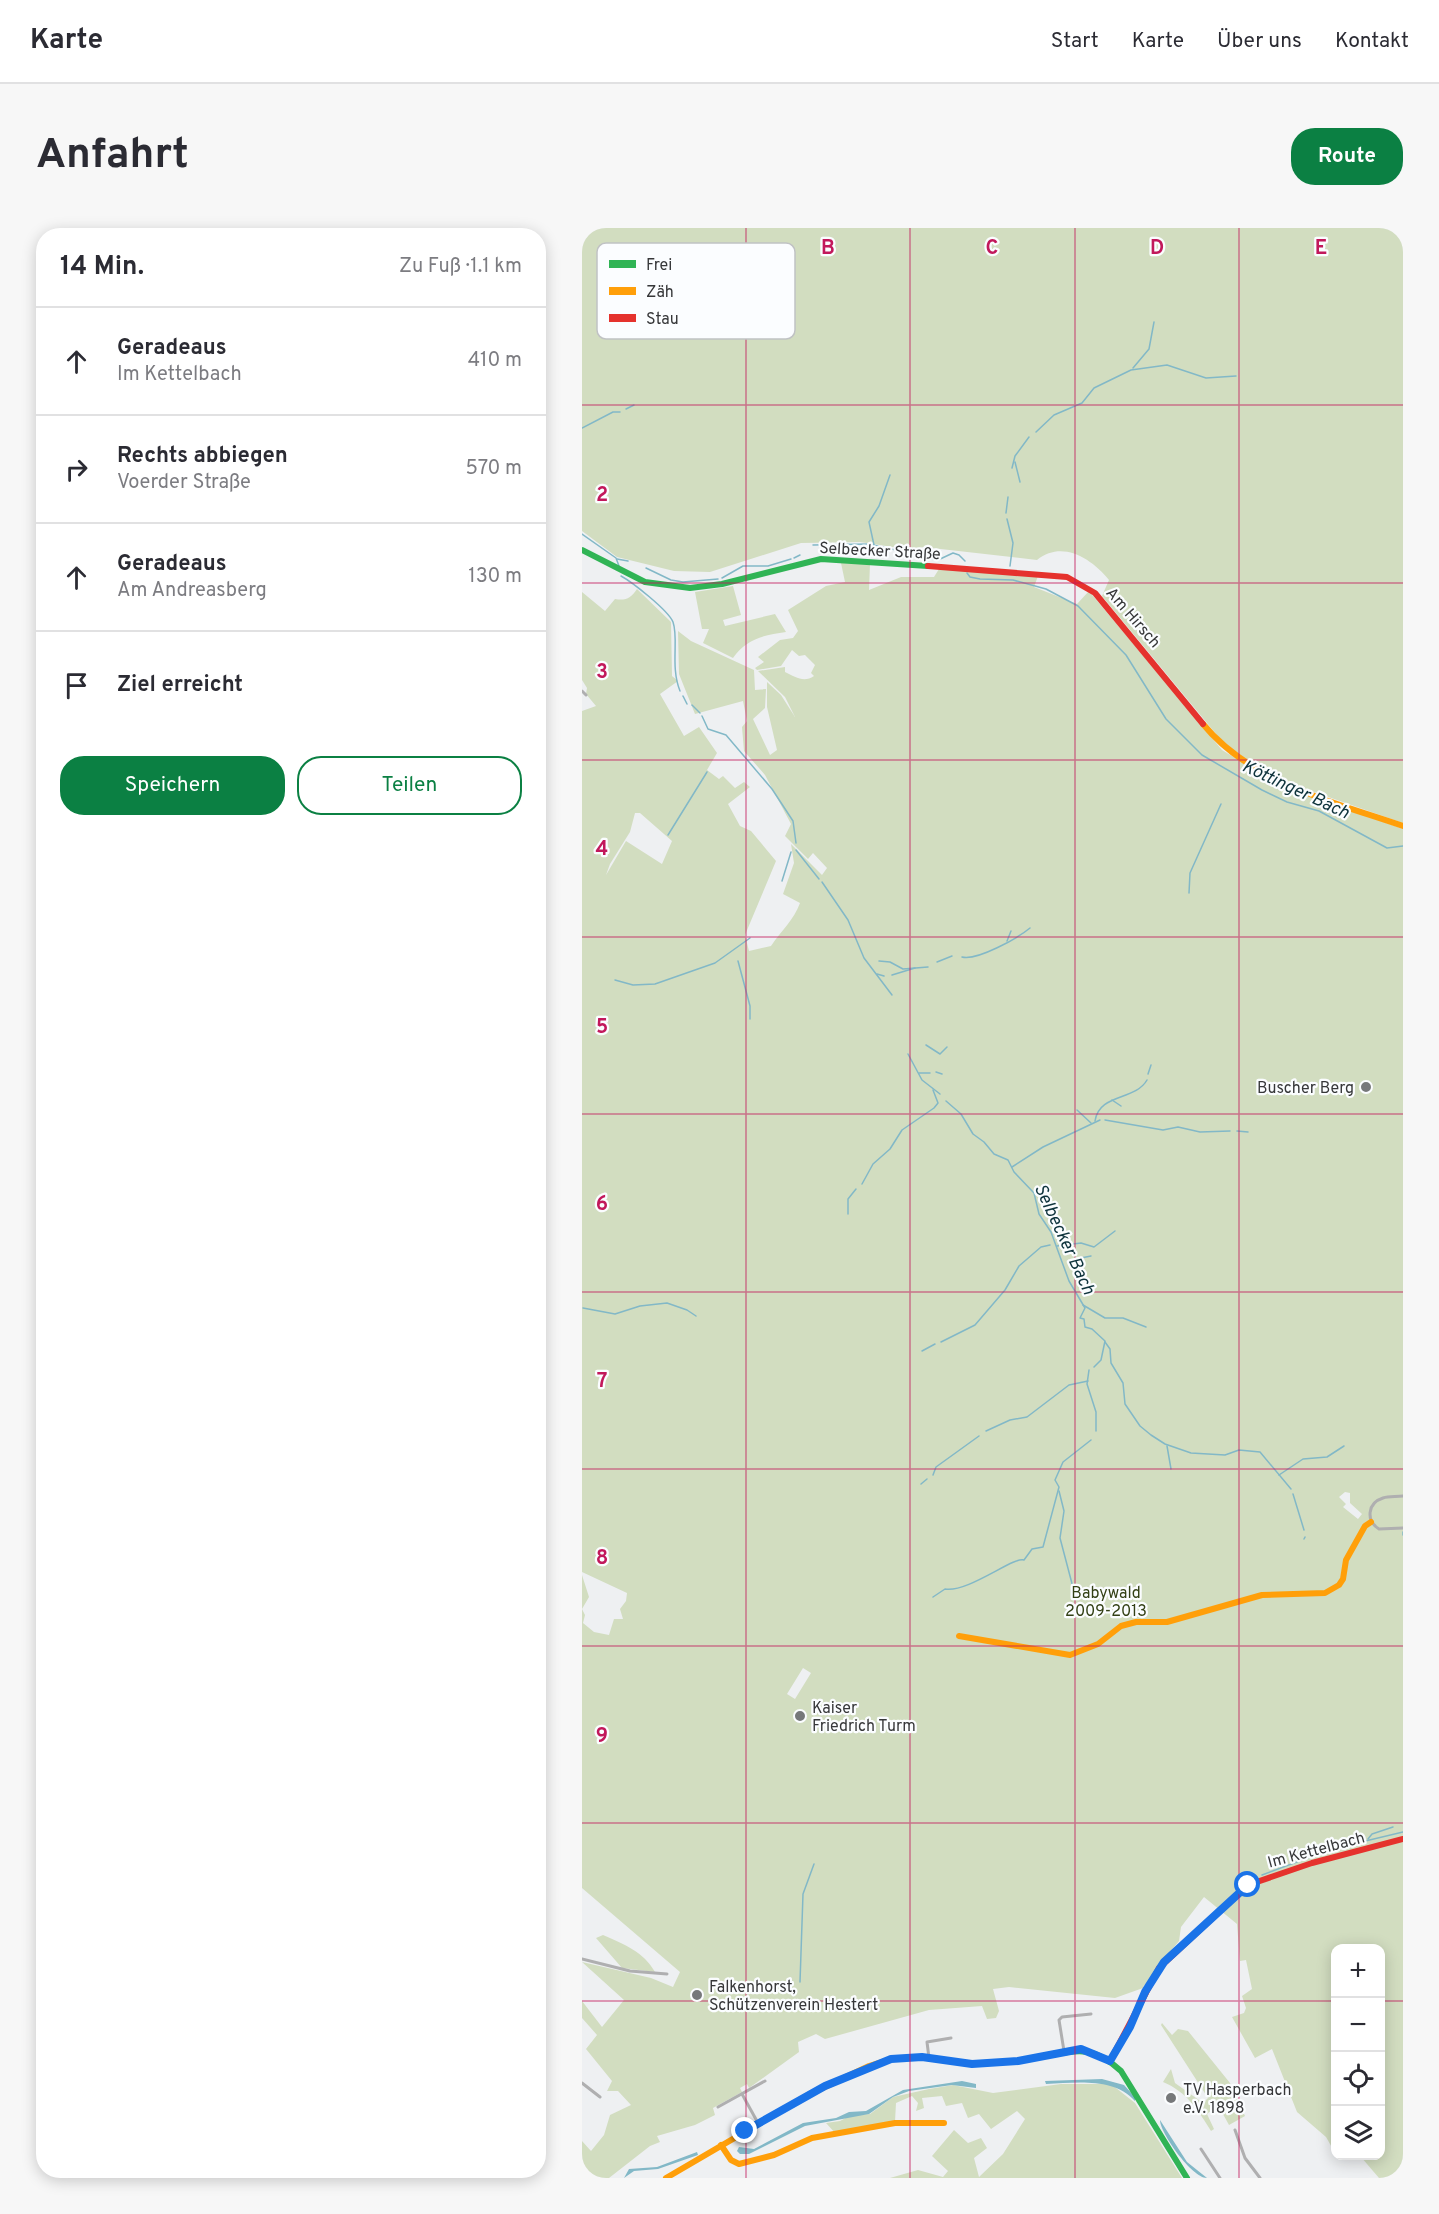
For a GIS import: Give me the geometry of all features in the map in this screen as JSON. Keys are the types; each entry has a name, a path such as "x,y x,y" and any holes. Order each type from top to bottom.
{"main road":[{"name":"Selbecker Straße","path":"582,550 645,582 690,588 722,584 793,564 821,559 1009,571"},
{"name":"Am Hirsch","path":"1009,571 1059,575 1076,581 1095,593 1208,731 1232,754 1270,777 1403,826"},
{"path":"959,1636 1070,1655 1098,1644 1121,1626 1136,1622 1167,1622 1188,1614 1206,1613 1238,1600 1262,1595 1325,1593 1339,1585 1346,1560 1365,1526 1371,1522"},
{"name":"Im Kettelbach","path":"1110,2061 1130,2027 1145,1992 1164,1962 1248,1885 1322,1860 1403,1839"},
{"path":"666,2178 808,2094 878,2062 901,2057 982,2063 1026,2060 1081,2049 1110,2061 1131,2084 1187,2178"},
{"path":"721,2145 730,2160 739,2164 774,2155 812,2138 895,2123 944,2123"}],"street":[{"path":"582,691 586,695"},
{"path":"1403,1496 1379,1500 1371,1508 1371,1522 1384,1530 1403,1527"},
{"path":"582,1959 630,1971 667,1974"},
{"path":"1064,2051 1059,2020 1062,2017 1091,2014"},
{"path":"929,2058 927,2042 951,2038"},
{"path":"718,2107 765,2081"},
{"path":"582,2083 600,2097"},
{"path":"742,2094 758,2123"},
{"path":"1235,2130 1245,2158 1260,2178"},
{"path":"1201,2149 1220,2178"}],"green space":[{"path":"582,228 1403,228 1403,823 1294,785 1270,774 1226,746 1102,596 1109,580 1094,565 1076,554 1056,552 1037,560 923,547 912,550 860,542 801,543 710,572 674,571 617,557 582,531"},
{"name":"Babywald 2009-2013","path":"841,563 870,564 869,590 901,577 934,577 939,569 1038,576 1034,587 1077,604 1089,591 1222,750 1280,785 1403,829 1403,2178 1379,2178 1364,2160 1385,2160 1385,1944 1331,1944 1331,2146 1326,2137 1297,2112 1272,2049 1255,2058 1232,2017 1244,2013 1246,2008 1242,1996 1252,1989 1246,1960 1240,1961 1237,1924 1204,1897 1181,1927 1179,1941 1158,1966 1147,1986 1144,1985 1143,1988 1115,1998 1009,1987 993,1989 999,2011 996,2018 987,2019 982,2006 929,2010 825,2039 816,2034 798,2042 799,2052 749,2088 747,2084 740,2088 742,2092 713,2108 715,2115 695,2125 657,2136 660,2142 650,2146 609,2178 582,2178 582,2141 591,2151 604,2135 610,2115 631,2105 618,2091 607,2091 612,2081 586,2049 597,2035 582,2018 582,2001 602,2027 624,2000 582,1962 651,1978 673,1987 680,1972 582,1888 582,1609 585,1615 583,1623 594,1632 609,1635 614,1619 623,1619 620,1609 626,1601 627,1593 582,1572 582,711 596,706 586,694 587,688 582,680 582,592 605,611 615,599 628,598 637,589 671,622 672,676 678,681 660,694 684,736 699,727 717,753 707,770 719,779 723,776 735,788 744,782 750,787 728,804 740,826 751,831 776,861 745,935 749,951 771,946 791,920 800,903 783,894 794,863 791,844 822,875 827,868 813,853 808,859 785,836 791,824 765,775 744,751 742,727 747,721 743,701 695,714 679,674 678,631 691,641 754,670 755,690 766,689 765,708 753,719 770,755 777,750 767,707 767,682 781,695 795,717 785,697 758,671 785,667 785,672 807,679 814,676 811,673 815,665 805,655 799,656 792,650 781,666 757,670 755,668 764,662 758,657 780,640 793,638 798,631 788,610 826,586 845,582","holes":["635,813 640,813 672,841 662,864 626,841 606,875 610,864 630,832","1345,1492 1350,1493 1350,1503 1362,1514 1358,1519 1343,1507 1346,1504 1339,1497","803,1668 811,1673 795,1699 787,1694"]},
{"path":"733,586 741,615 723,620 725,626 775,614 786,632 756,639 744,646 733,658 703,643 709,629 702,629 695,592"},
{"path":"582,1575 589,1597 582,1609"},
{"path":"603,1935 639,1954 655,1972 622,1968 596,1938"},
{"path":"1162,2023 1172,2035 1178,2029 1188,2031 1230,2083 1245,2116 1229,2125 1218,2105 1207,2114 1214,2129 1211,2131 1185,2096 1163,2082 1171,2069 1175,2083 1203,2103 1208,2098 1161,2025"},
{"path":"1061,2084 1111,2084 1135,2103 1182,2178 890,2178 918,2170 943,2177 948,2171 932,2156 954,2130 968,2143 981,2138 987,2148 974,2158 979,2177 1003,2154 1025,2119 1017,2111 991,2129 979,2114 968,2118 962,2103 946,2106 942,2096 922,2098 924,2108 916,2111 918,2103 912,2096 896,2103 895,2122 836,2134 826,2123 840,2121 851,2115 870,2114 893,2097 953,2085 993,2093"}],"water":[{"path":"1102,2079 1124,2085 1135,2097 1135,2101 1126,2093 1105,2085 1094,2083 1046,2084 1045,2081"},
{"path":"962,2081 976,2084 976,2088 952,2085 909,2091 893,2097 869,2114 805,2126 749,2154 740,2154 737,2151 739,2147 754,2149 803,2123 836,2118 849,2112 866,2111 903,2090"},
{"path":"1160,2120 1187,2162 1207,2178 1193,2171 1178,2154 1165,2135"},
{"path":"697,2152 698,2155 658,2169 634,2171 624,2178 629,2169 657,2167"}],"waterway":[{"path":"1133,368 1149,349 1154,322"},
{"path":"1036,432 1054,415 1082,403 1094,388 1131,370 1167,365 1206,378 1236,376"},
{"path":"626,409 634,405"},
{"path":"582,428 613,412 620,412"},
{"path":"1012,468 1015,456 1029,437"},
{"path":"1015,462 1020,482"},
{"path":"874,545 869,522 879,506 890,475"},
{"path":"1006,513 1008,497"},
{"path":"1007,519 1013,543 1010,566"},
{"name":"Selbecker Bach","path":"582,534 616,558 619,566"},
{"name":"Köttinger Bach","path":"813,545 870,544"},
{"name":"Köttinger Bach","path":"873,545 919,555"},
{"name":"Köttinger Bach","path":"930,559 938,560 953,553 965,561"},
{"name":"Köttinger Bach","path":"794,558 800,555"},
{"name":"Köttinger Bach","path":"922,557 926,558"},
{"name":"Köttinger Bach","path":"617,559 628,561"},
{"name":"Köttinger Bach","path":"722,578 743,566 768,566 791,559"},
{"name":"Köttinger Bach","path":"646,568 671,580 683,582 718,579"},
{"name":"Köttinger Bach","path":"967,573 970,577 1013,580 1046,589 1078,606 1126,655 1166,719 1202,755 1262,790 1287,802 1319,811 1387,848 1403,846"},
{"name":"Selbecker Bach","path":"621,576 657,604 673,622 675,663 680,691"},
{"name":"Selbecker Bach","path":"683,696 687,704"},
{"name":"Selbecker Bach","path":"692,705 700,713"},
{"name":"Selbecker Bach","path":"702,716 708,729 726,735 772,789 793,821 796,843"},
{"path":"668,835 707,772"},
{"path":"1189,893 1190,873 1221,804"},
{"name":"Selbecker Bach","path":"796,850 819,879"},
{"path":"782,881 791,852"},
{"name":"Selbecker Bach","path":"822,882 848,920 864,958 892,995"},
{"path":"962,957 977,956 987,952 1007,943 1030,928"},
{"path":"1007,941 1011,931"},
{"path":"615,980 633,985 655,984 715,963 750,938"},
{"path":"937,962 952,956"},
{"path":"738,961 750,1006 750,1019"},
{"path":"879,961 890,962 903,969 928,967"},
{"path":"892,975 915,968"},
{"name":"Selbecker Bach","path":"877,974 884,976"},
{"path":"926,1045 940,1054 947,1047"},
{"name":"Selbecker Bach","path":"908,1054 922,1080 940,1094"},
{"path":"1148,1074 1151,1065"},
{"path":"936,1072 942,1074"},
{"path":"919,1073 930,1073"},
{"path":"1095,1121 1103,1106 1141,1087 1147,1080"},
{"path":"862,1184 873,1164 890,1149 902,1130 938,1103 933,1090"},
{"path":"1112,1100 1121,1106"},
{"name":"Selbecker Bach","path":"946,1101 961,1114 973,1134 994,1154 1008,1160 1014,1172 1034,1193 1039,1214 1051,1232 1069,1281 1085,1308 1080,1318 1084,1319 1085,1327 1092,1329 1105,1341 1101,1360 1094,1367"},
{"path":"1077,1110 1091,1123"},
{"path":"1012,1167 1043,1147 1100,1120"},
{"path":"1105,1120 1163,1130 1178,1127 1200,1132 1230,1131"},
{"path":"1237,1131 1248,1132"},
{"path":"848,1214 848,1199 856,1189"},
{"path":"1057,1246 1081,1243 1094,1247 1115,1231"},
{"path":"941,1342 975,1325 1005,1290 1019,1266 1041,1247 1050,1245"},
{"path":"1081,1258 1091,1256"},
{"path":"583,1308 615,1314 640,1306 667,1303 696,1316"},
{"path":"1083,1305 1105,1318 1123,1318 1146,1327"},
{"path":"1105,1342 1110,1349 1111,1363 1123,1383 1125,1404 1140,1426 1151,1435 1165,1444 1191,1453 1225,1455 1239,1450 1260,1452 1291,1489"},
{"path":"922,1351 935,1344"},
{"name":"Selbecker Bach","path":"1089,1370 1087,1384 1096,1412 1096,1431"},
{"path":"986,1431 1010,1420 1027,1417 1069,1385 1088,1381"},
{"path":"933,1475 936,1467 979,1436"},
{"name":"Selbecker Bach","path":"933,1597 945,1589 966,1586 1011,1563 1024,1560 1032,1549 1043,1547 1059,1487 1055,1480 1063,1462 1091,1440"},
{"path":"1167,1446 1171,1469"},
{"path":"1279,1475 1303,1459 1327,1457 1344,1446"},
{"path":"921,1484 927,1479"},
{"path":"1059,1491 1064,1511 1060,1538 1075,1595"},
{"path":"1293,1494 1304,1530"},
{"path":"1368,1839 1372,1834 1393,1827"},
{"path":"1262,1875 1332,1849 1403,1832"},
{"path":"800,1982 803,1894 814,1864"},
{"path":"1136,2018 1148,1994"},
{"path":"1131,2028 1135,2021"},
{"path":"1126,2039 1130,2030"},
{"path":"1118,2052 1123,2044"}],"traffic: fast":[{"path":"582,550 645,582 690,588 722,584 821,559 928,566"},
{"path":"1048,2055 1087,2052 1112,2063 1121,2071 1187,2178"}],"traffic: slow":[{"path":"1203,724 1223,744 1269,776 1322,799 1403,826"},
{"path":"959,1636 1070,1655 1098,1644 1121,1626 1136,1622 1167,1622 1262,1595 1325,1593 1339,1585 1343,1579 1346,1560 1365,1526 1371,1522"},
{"path":"666,2178 808,2095 869,2066 891,2059 922,2057 972,2064 1018,2061 1048,2055"},
{"path":"721,2145 731,2160 739,2164 774,2155 812,2138 895,2123 944,2123"}],"traffic: jam":[{"path":"928,566 1067,577 1095,593 1203,724"},
{"path":"1110,2061 1159,1968 1248,1885 1312,1863 1403,1839"}],"place":[{"name":"Buscher Berg","path":"1366,1087"},
{"name":"Kaiser Friedrich Turm","path":"800,1716"},
{"name":"Falkenhorst, Schützenverein Hestert","path":"697,1995"},
{"name":"TV Hasperbach e.V. 1898","path":"1171,2098"}],"route":[{"path":"745,2131 825,2086 878,2062 891,2059 922,2057 972,2064 1018,2061 1059,2051 1081,2049 1110,2061 1130,2027 1145,1992 1159,1968 1234,1895 1248,1885"}]}
